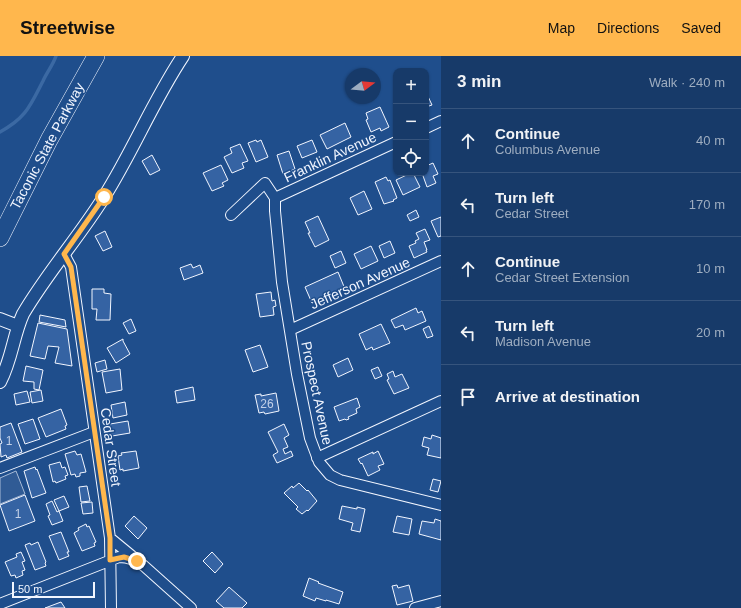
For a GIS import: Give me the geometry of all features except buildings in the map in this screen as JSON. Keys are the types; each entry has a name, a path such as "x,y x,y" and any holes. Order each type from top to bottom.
{"highway":[{"name":"Taconic State Parkway","path":"0,213 40,135 84,56"},
{"name":"Taconic State Parkway","path":"0,238 49,140 96,56"}],"street":[{"path":"0,382 10,358 18,326 23,314 100,203 118,173 168,78 183,56"},
{"path":"429,127 441,121"},
{"name":"Franklin Avenue","path":"275,198 393,143"},
{"path":"231,215 266,183 275,198"},
{"name":"Prospect Avenue","path":"275,198 282,282 297,374 309,431 319,462 330,475 340,480 441,505"},
{"name":"Cedar Street","path":"64,254 71,267 110,538 112,608"},
{"name":"Jefferson Avenue","path":"290,330 441,261"},
{"path":"0,319 18,326"},
{"path":"317,458 441,401"},
{"path":"0,468 94,432"},
{"path":"110,538 191,608"},
{"path":"0,604 110,560 128,558 144,566"},
{"path":"415,608 441,601"}],"shaded area":[{"path":"16,471 25,494 0,504 0,478"}],"waterway":[{"path":"0,132 16,122 26,111 56,56"}],"route":[{"path":"104,197 64,254 70,262 71,267 110,538 110,560 124,557 137,561"}]}
